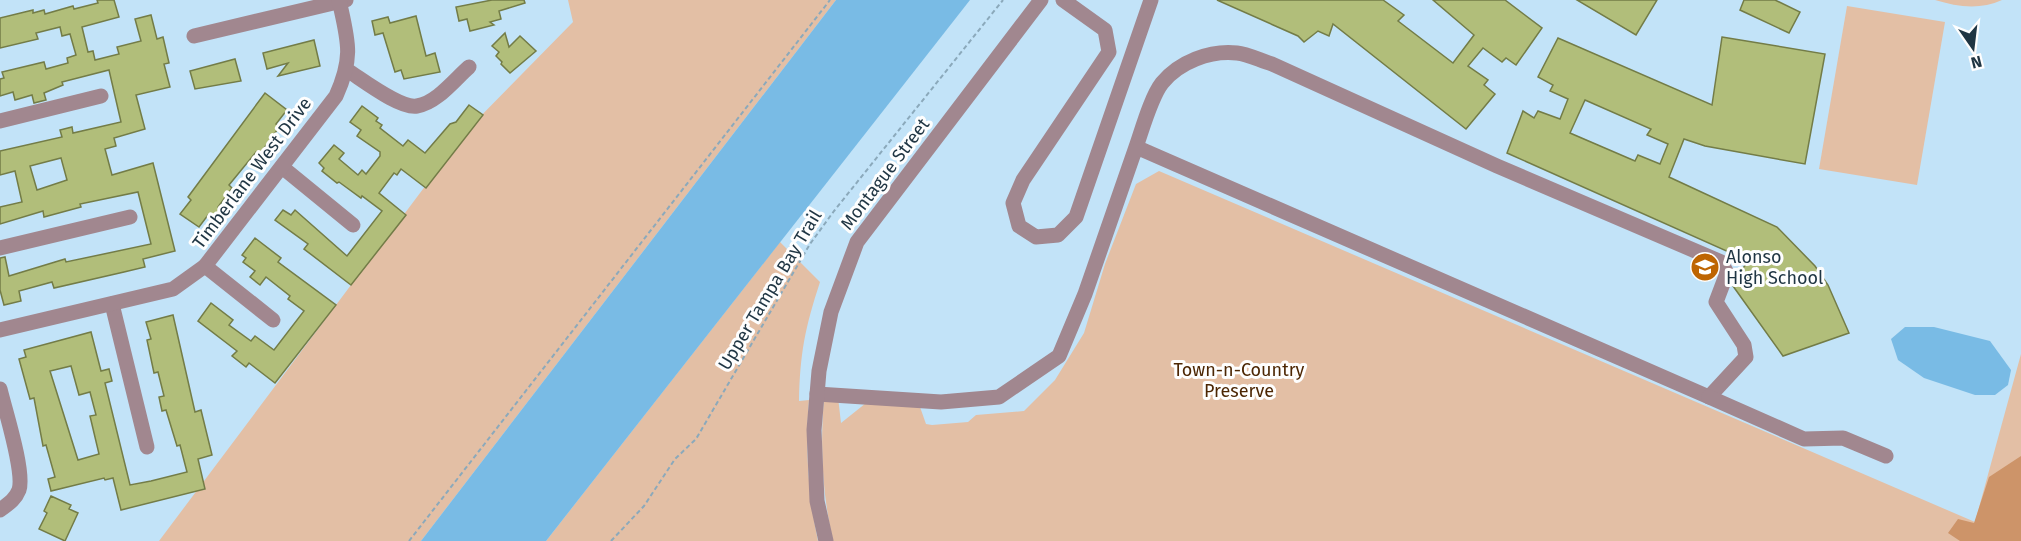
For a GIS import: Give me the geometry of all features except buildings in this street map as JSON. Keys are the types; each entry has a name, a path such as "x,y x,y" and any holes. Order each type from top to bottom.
{"street":[{"name":"Montague Street","path":"826,541 817,501 814,430 817,394 831,312 857,242 1041,0"},
{"path":"1064,0 1105,30 1109,52 1023,180 1013,203 1019,226 1036,237 1058,235 1076,217 1151,0"},
{"path":"194,36 341,1"},
{"name":"Timberlane West Drive","path":"0,330 174,289 205,266 336,96 347,70 349,44 341,1"},
{"path":"817,394 941,402 999,397 1059,356 1085,294 1136,147 1162,83 1187,63 1206,55 1237,53 1272,64 1497,166 1721,262 1727,273 1716,302 1744,345 1746,357 1709,397"},
{"path":"347,70 398,102 417,107 436,97 469,66"},
{"path":"0,121 101,96"},
{"path":"1136,147 1344,235 1804,439 1843,438 1886,456"},
{"path":"282,167 353,225"},
{"path":"0,248 130,217"},
{"path":"205,266 273,320"},
{"path":"112,304 147,447"},
{"path":"0,389 19,469 20,488 14,500 0,510"}],"path":[{"path":"409,541 830,0"},
{"name":"Upper Tampa Bay Trail","path":"611,541 644,506 675,459 696,439 804,255 834,211 1003,0"}],"green space":[{"path":"568,0 836,0 421,541 159,541 468,129 573,22"},
{"path":"1935,0 2002,0 1985,5 1969,6"},
{"path":"1847,6 1945,22 1917,185 1819,169"},
{"name":"Town-n-Country Preserve","path":"1159,171 1975,522 2021,354 2021,541 833,541 826,505 823,470 824,398 838,397 841,423 866,403 920,407 926,424 932,425 968,422 976,415 1024,411 1055,380 1084,333 1105,264 1136,184"},
{"path":"780,242 820,282 804,341 799,401 809,400 808,471 818,541 546,541"}],"shaded area":[{"path":"2021,456 2021,541 1960,541 1948,533 1958,519 1974,523 1989,477"}],"water":[{"path":"836,0 970,0 546,541 421,541"},
{"path":"1905,327 1934,327 1990,341 2011,370 2008,385 1995,395 1975,395 1924,378 1898,360 1891,339"}],"place":[{"name":"Alonso High School","path":"1705,267"}]}
